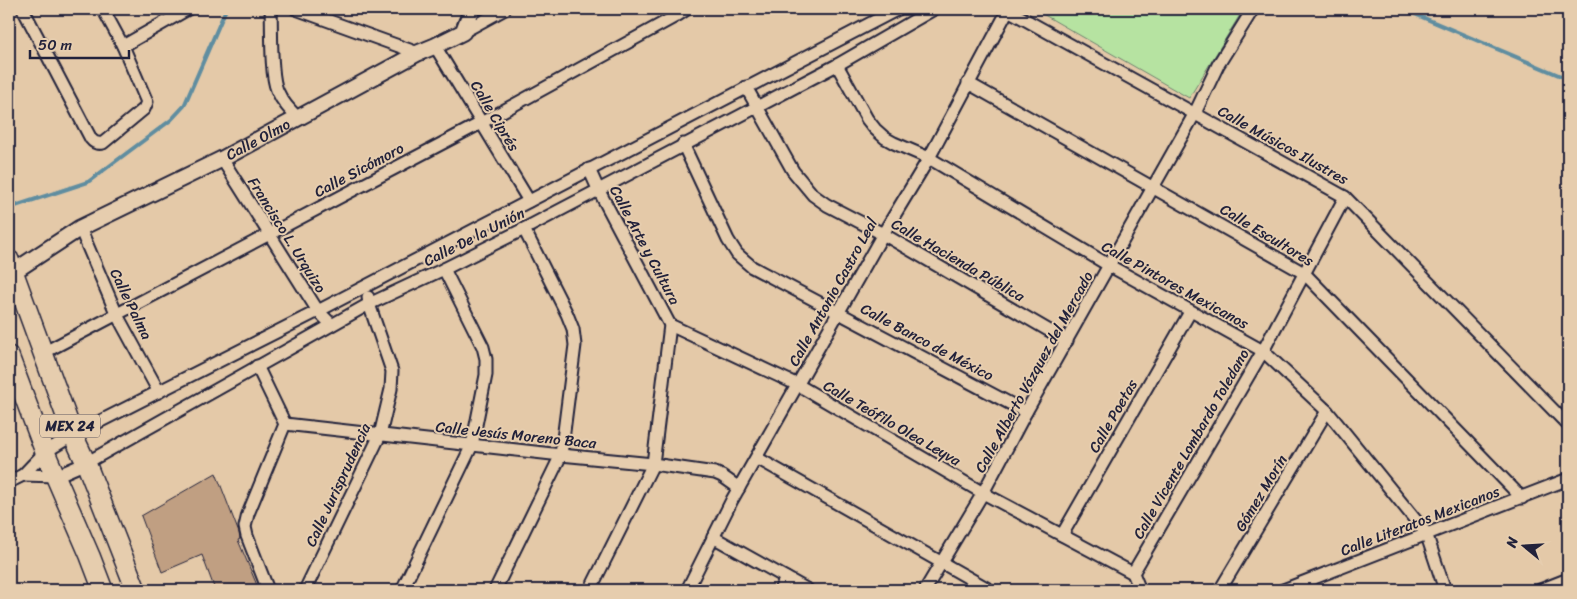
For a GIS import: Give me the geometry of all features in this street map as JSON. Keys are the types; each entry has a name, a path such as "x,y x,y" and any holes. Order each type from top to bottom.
{"main road":[{"name":"MEX 24","path":"11,266 73,435 86,463 136,590"},
{"name":"MEX 24","path":"9,356 45,452 103,590"}],"street":[{"path":"23,9 91,139 95,143 103,143 144,109 147,104 123,46 103,9"},
{"path":"123,46 188,9"},
{"path":"271,9 276,89 284,103 298,118"},
{"path":"296,9 418,53"},
{"path":"462,32 472,9"},
{"name":"Calle Olmo","path":"11,266 80,228 222,159 418,53 505,9"},
{"name":"Calle Sicómoro","path":"43,353 481,123 688,9"},
{"name":"Calle De la Unión","path":"9,482 23,475 45,452 73,435 318,311 898,9"},
{"name":"Calle De la Unión","path":"23,475 56,476 86,463 331,324 524,229 683,144 756,108 837,65 934,9"},
{"name":"Calle Alberto Vázquez del Mercado","path":"925,590 983,493 1026,412 1110,266 1195,113 1218,65 1253,9"},
{"name":"Calle Músicos Ilustres","path":"1008,10 1345,197 1568,425"},
{"name":"Calle Antonio Castro Leal","path":"687,590 739,488 883,234 929,158 1008,10"},
{"name":"Calle Ciprés","path":"435,46 529,201"},
{"name":"Calle Pintores Mexicanos","path":"837,65 867,119 875,129 894,144 929,158 1110,266 1263,351 1327,411 1426,534 1445,590"},
{"name":"Calle Escultores","path":"968,84 1304,273 1522,498"},
{"name":"Calle Hacienda Pública","path":"746,87 793,172 814,195 827,205 883,234 1067,340"},
{"name":"Calle Banco de México","path":"683,144 728,240 737,254 752,267 1026,412"},
{"name":"Francisco L. Urquizo","path":"222,159 318,311 331,324"},
{"name":"Calle Arte y Cultura","path":"589,169 670,325 653,464 590,590"},
{"name":"Calle Vicente Lombardo Toledano","path":"1133,573 1263,351 1345,197"},
{"name":"Calle Palma","path":"80,228 117,314 159,392"},
{"path":"495,590 561,455 575,345 567,314 524,229"},
{"path":"402,590 472,445 486,375 486,360 482,347 444,269"},
{"name":"Calle Jurisprudencia","path":"305,590 380,435 391,389 392,371 369,304 368,285"},
{"name":"Calle Poetas","path":"1062,535 1190,312"},
{"name":"Calle Teófilo Olea Leyva","path":"670,325 798,385 983,493 1133,573"},
{"path":"257,366 285,424 248,514 245,527 268,590"},
{"name":"Gómez Morín","path":"1220,590 1327,411"},
{"name":"Calle Jesús Moreno Baca","path":"285,424 653,464 715,473 739,488"},
{"path":"757,458 990,590"},
{"name":"Calle Literatos Mexicanos","path":"1283,590 1568,479"},
{"path":"713,537 808,590"},
{"path":"1133,573 1140,590"},
{"path":"780,590 786,578"},
{"path":"1540,590 1568,579"}],"green space":[{"path":"1034,9 1217,9 1243,10 1189,98"}],"building":[{"path":"216,473 239,533 240,539 238,540 259,590 215,590 202,555 162,572 141,516"}],"waterway":[{"path":"9,208 88,182 171,120 184,106 226,9"},
{"path":"1403,9 1568,79"}]}
